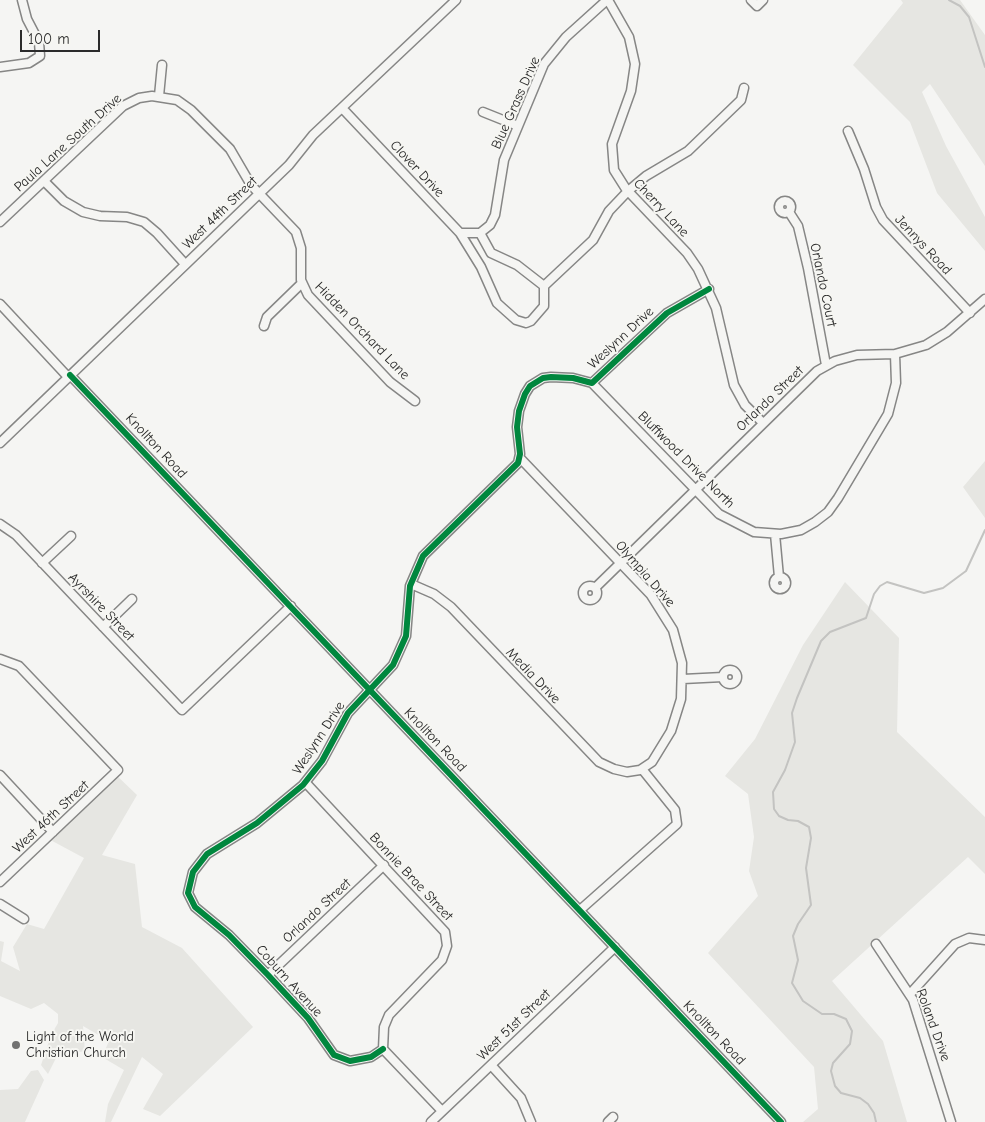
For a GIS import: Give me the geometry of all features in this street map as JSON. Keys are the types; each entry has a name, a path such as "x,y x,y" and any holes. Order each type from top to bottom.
{"street":[{"path":"0,66 29,63 40,56 39,42 27,19 22,0"},
{"name":"West 44th Street","path":"0,443 295,159 313,135 456,0"},
{"name":"Blue Grass Drive","path":"480,233 490,225 495,215 502,170 541,71 551,54 566,37 607,0"},
{"name":"Cherry Lane","path":"607,0 629,37 634,59 633,84 611,152 615,172 628,191 687,253 708,289 719,321 734,385 745,405 763,423"},
{"path":"751,0 757,6 763,0"},
{"path":"160,96 162,65"},
{"path":"460,233 480,233 491,253 517,265 544,286 593,240 609,211 628,191 646,176 688,151 741,100 744,88"},
{"name":"Paula Lane South Drive","path":"0,222 123,106 141,98 160,96"},
{"name":"Hidden Orchard Lane","path":"160,96 177,100 191,110 233,153 247,179 298,235 301,248 302,283 311,298 390,382 415,400"},
{"name":"Clover Drive","path":"342,108 460,233 481,267 494,299 516,320 528,322 540,313 546,297 544,286"},
{"path":"483,112 518,126"},
{"name":"Jennys Road","path":"848,131 864,169 876,207 883,220 970,312"},
{"path":"44,180 64,200 79,210 100,216 127,216 144,222 157,233 185,264"},
{"name":"Orlando Court","path":"789,212 798,226 808,268 826,365"},
{"path":"264,326 267,317 302,283"},
{"name":"Weslynn Drive","path":"188,888 193,872 206,854 257,824 306,782 325,756 344,719 388,671 402,648 407,632 411,584 416,570 428,550 514,468 520,458 518,421 524,397 532,384 546,377 574,378 592,383 667,313 708,289"},
{"name":"Orlando Street","path":"595,588 622,564 694,490 812,375 826,365 857,356 895,354 914,350 933,341 985,299"},
{"name":"Knollton Road","path":"0,304 291,606 782,1122"},
{"name":"Bluffwood Drive North","path":"592,383 715,510 732,523 754,532 775,534 794,532 809,526 828,512 838,498 888,414 896,384 895,354"},
{"name":"Olympia Drive","path":"520,458 654,598 670,623 680,648 683,679 681,700 674,726 654,760 642,769"},
{"name":"Ayrshire Street","path":"0,524 16,535 182,710 291,606"},
{"path":"775,534 779,576"},
{"path":"42,563 71,536"},
{"name":"Media Drive","path":"411,584 434,594 452,609 595,758 617,770 633,772 642,769"},
{"path":"103,627 132,598"},
{"name":"West 46th Street","path":"0,659 19,666 118,770 0,882"},
{"path":"683,679 723,677"},
{"path":"580,910 676,824 678,817 674,809 642,769"},
{"path":"0,776 53,832"},
{"name":"Bonnie Brae Street","path":"306,782 442,926 448,944 442,960 390,1013 384,1027 383,1049"},
{"name":"Orlando Street","path":"268,975 384,865"},
{"name":"Coburn Avenue","path":"188,888 190,901 196,910 228,935 268,975 303,1013 337,1057 346,1060 361,1059 371,1057 383,1049"},
{"path":"0,904 24,919"},
{"path":"910,994 955,944 969,938 985,940"},
{"name":"Roland Drive","path":"876,944 910,994 951,1122"},
{"name":"West 51st Street","path":"431,1122 615,947"},
{"path":"383,1049 442,1111"},
{"path":"491,1065 521,1098 531,1122"}],"shaded area":[{"path":"901,0 960,0 985,35 985,166 930,84 922,92 946,146 985,217 985,251 937,193 910,122 853,65 903,3"},
{"path":"985,461 985,518 963,487"},
{"path":"845,582 899,638 897,732 985,817 985,874 968,857 832,981 883,1041 907,1122 803,1122 818,1109 814,1067 708,953 758,896 749,871 754,837 748,794 725,776 755,739 803,645"},
{"path":"112,771 137,795 102,855 135,864 142,927 182,948 253,1027 160,1116 143,1109 163,1074 142,1057 111,1122 105,1122 108,1104 124,1070 102,1057 109,1041 83,1026 85,1051 57,1056 48,1074 41,1065 51,1035 58,1023 58,1014 44,1003 31,1009 0,996 0,941 4,942 1,961 20,971 13,947 27,924 44,929 84,858 43,836"},
{"path":"38,1070 44,1080 25,1122 0,1122 0,1090 18,1089 31,1071"}],"waterway":[{"path":"949,0 960,6 969,17 985,67"},
{"path":"876,1122 874,1113 868,1104 860,1098 841,1093 835,1086 831,1071 833,1063 850,1044 852,1031 846,1019 834,1014 822,1014 803,1001 792,983 798,960 793,936 798,924 811,905 806,868 811,838 809,827 798,821 788,820 779,816 774,809 773,792 785,770 795,742 792,713 821,641 830,632 866,618 874,594 880,586 887,582 924,593 943,588 966,571 985,530"}],"cycle path":[{"path":"383,1049 371,1057 350,1061 334,1055 308,1018 268,975 229,935 195,907 188,893 193,872 207,854 257,823 303,785 322,761 348,713 393,665 406,636 410,586 423,556 518,463 520,454 517,427 519,411 530,386 543,378 551,377 573,378 592,383 667,313 709,289"},
{"path":"70,375 781,1122"}],"place":[{"name":"Light of the World Christian Church","path":"16,1045"}]}
